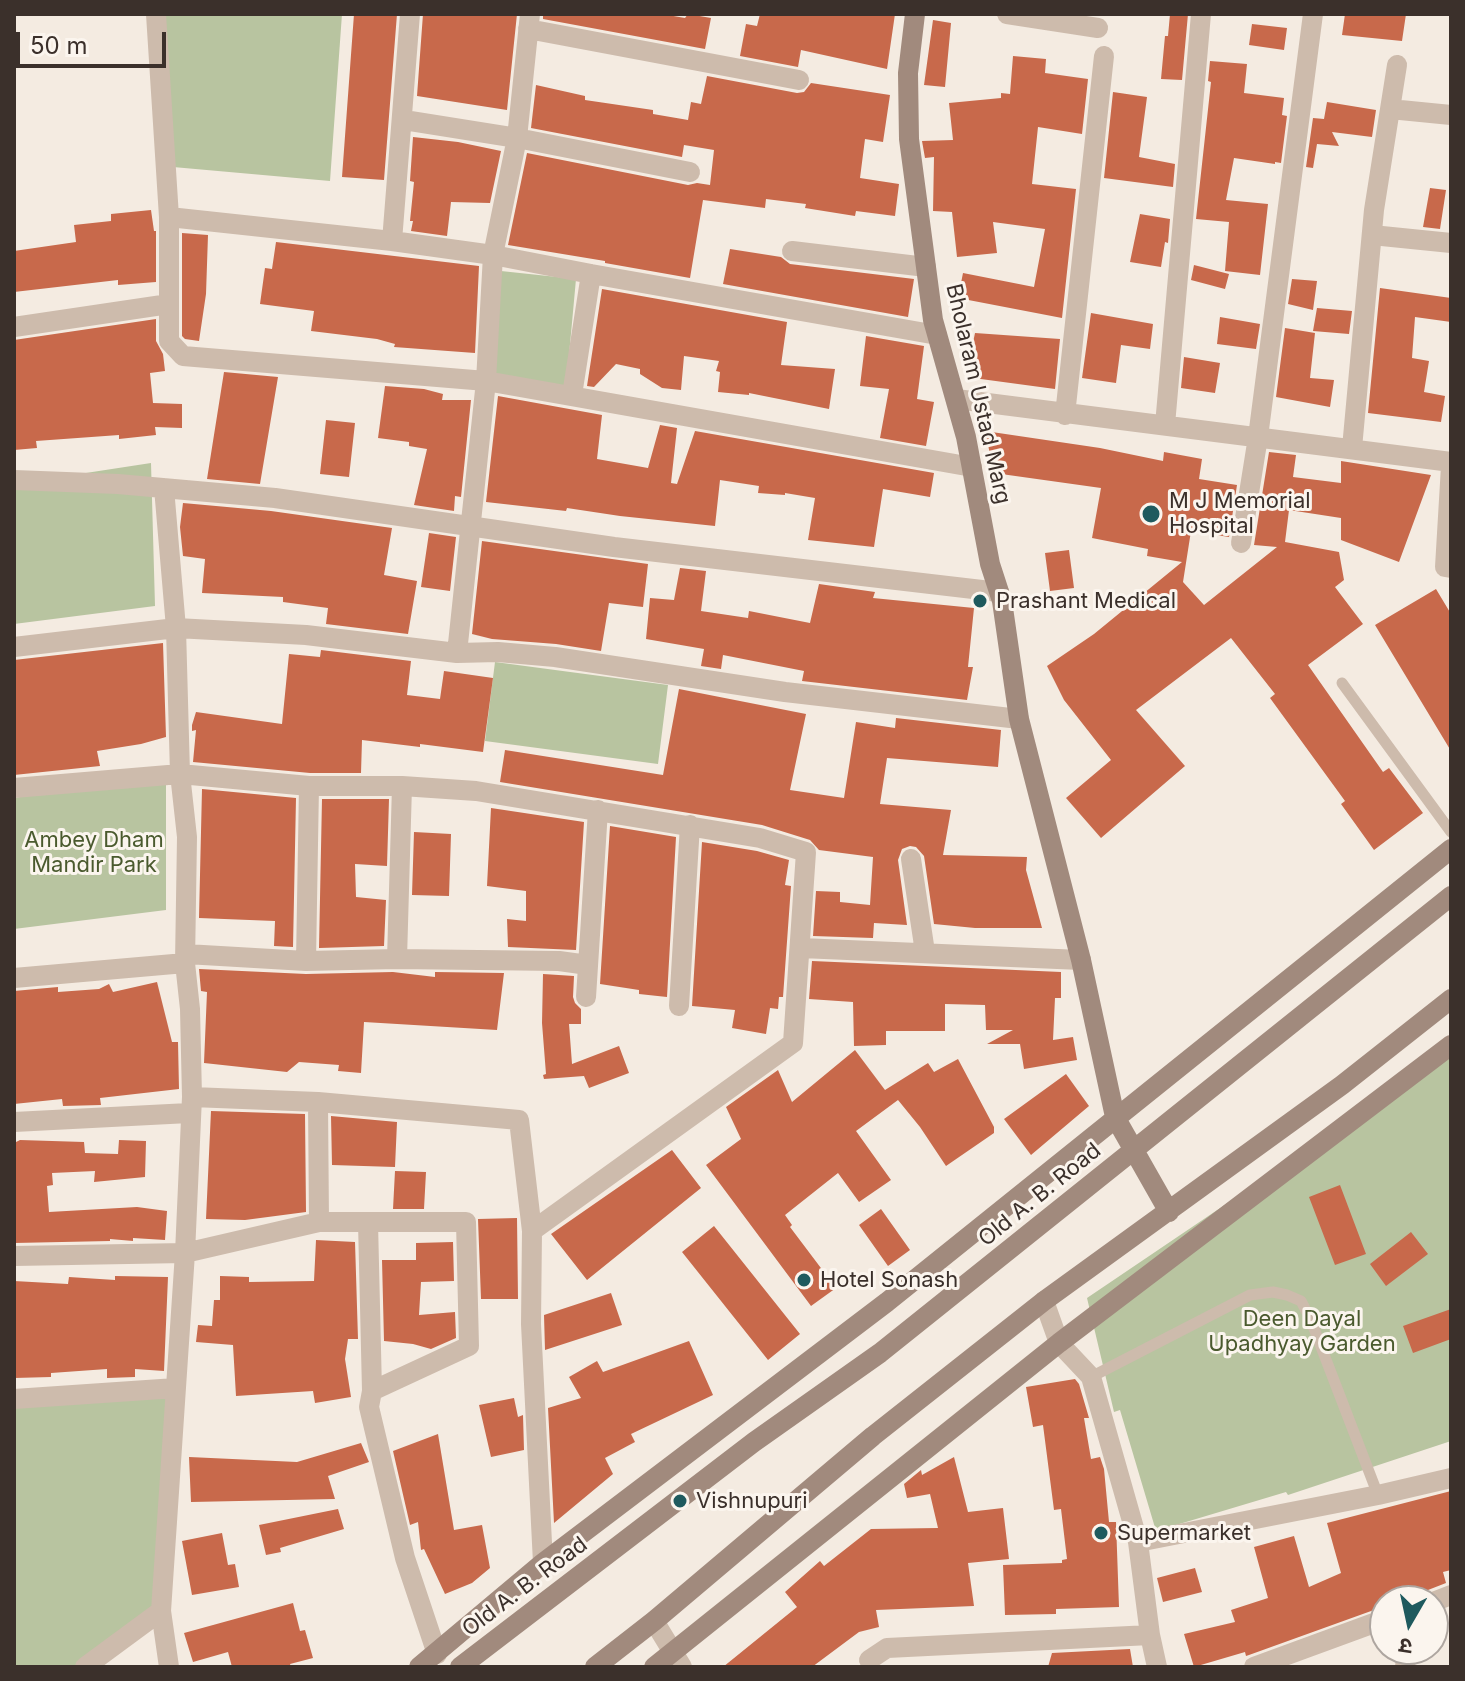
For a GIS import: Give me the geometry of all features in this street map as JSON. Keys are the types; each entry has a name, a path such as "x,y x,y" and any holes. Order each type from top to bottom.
{"street":[{"path":"156,14 169,217 169,341 183,356 486,381 972,467"},
{"path":"392,241 410,14"},
{"name":"Bholaram Ustad Marg","path":"915,14 908,73 909,139 937,335 956,399 990,564 1002,601 1019,719 1081,960 1115,1117 1169,1212"},
{"path":"1007,14 1098,28"},
{"path":"1165,425 1201,14"},
{"path":"1241,543 1258,437 1313,14"},
{"path":"457,653 486,381 493,255 517,138 529,21 799,80"},
{"path":"1065,415 1104,56"},
{"path":"1352,448 1372,235 1397,65"},
{"path":"1390,109 1450,111"},
{"path":"404,120 517,138 690,172"},
{"path":"169,217 493,255 937,335"},
{"path":"1372,235 1451,243"},
{"path":"792,251 926,267"},
{"path":"572,395 591,274"},
{"path":"14,327 169,304"},
{"path":"956,399 1065,415 1352,448 1451,464 1445,567 1451,568"},
{"path":"14,480 68,480 275,498 614,547 999,592"},
{"path":"164,488 176,628 180,774 187,837 185,958 190,1009 191,1105 185,1253 161,1611 169,1667"},
{"path":"14,647 176,628 306,635 457,653 498,652 555,657 785,692 1019,719"},
{"path":"14,788 180,774 309,786 402,786 476,791 690,825 760,838 806,852 793,1043 532,1231"},
{"path":"306,961 309,786"},
{"path":"397,959 402,786"},
{"path":"586,997 598,810"},
{"path":"679,1006 690,825"},
{"path":"419,1667 543,1563 887,1302 1451,849"},
{"path":"911,859 925,952"},
{"name":"Old A. B. Road","path":"460,1667 754,1442 880,1353 1451,896"},
{"path":"801,948 1081,960"},
{"path":"14,978 185,958 559,961 588,965"},
{"path":"595,1667 873,1436 1044,1301 1342,1085 1451,999"},
{"path":"654,1667 676,1660 1059,1343 1451,1045"},
{"path":"14,1122 191,1105 318,1102 519,1120 532,1231 531,1324 543,1563"},
{"path":"318,1102 319,1222"},
{"path":"14,1256 185,1253 319,1222 466,1222 469,1346 372,1391"},
{"path":"368,1222 372,1391 369,1407 405,1558 437,1654"},
{"path":"1044,1301 1059,1343 1091,1377 1138,1542 1157,1667"},
{"path":"14,1399 176,1388"},
{"path":"1138,1542 1451,1478"},
{"path":"85,1667 161,1611"},
{"path":"654,1621 676,1660"},
{"path":"1254,1667 1369,1625"},
{"path":"869,1660 887,1648 1150,1635"}],"lane":[{"path":"1342,683 1451,832"},
{"path":"1091,1377 1250,1295 1273,1292 1287,1295 1301,1301 1310,1318 1378,1495"}],"green space":[{"path":"163,14 342,14 330,181 173,167"},
{"path":"501,271 576,279 566,388 491,380"},
{"path":"151,463 155,606 14,624 14,484"},
{"path":"495,662 668,685 658,764 485,741"},
{"name":"Ambey Dham Mandir Park","path":"166,773 166,910 14,929 14,798"},
{"name":"Deen Dayal Upadhyay Garden","path":"1451,1052 1451,1441 1288,1495 1286,1492 1156,1531 1120,1410 1114,1412 1087,1298"},
{"path":"176,1388 161,1611 85,1667 14,1667 14,1399"}],"building":[{"path":"354,14 397,14 384,180 342,177"},
{"path":"423,14 517,14 507,110 417,96"},
{"path":"543,14 662,14 685,18 688,14 711,18 705,49 543,19"},
{"path":"760,14 895,14 887,69 801,50 798,67 740,56 746,24 757,26"},
{"path":"1170,14 1188,14 1182,80 1161,79"},
{"path":"1345,14 1406,14 1402,41 1342,35"},
{"path":"933,20 951,23 945,87 924,85"},
{"path":"1252,24 1287,28 1284,50 1249,45"},
{"path":"1013,56 1046,59 1045,73 1088,79 1082,134 1038,127 1032,184 1076,189 1062,318 958,298 963,273 1034,287 1045,229 993,222 997,253 957,257 952,212 933,211 934,157 925,158 922,141 953,140 949,103 1001,98 1001,93 1010,94"},
{"path":"1210,61 1247,64 1244,93 1284,98 1282,115 1287,116 1281,163 1234,158 1226,200 1268,204 1260,275 1225,271 1229,222 1196,219 1211,82 1208,81"},
{"path":"707,76 797,93 804,92 811,83 890,95 883,142 865,139 860,178 899,184 895,216 856,211 855,216 805,208 806,204 766,199 765,208 703,200 690,278 508,245 527,153 688,185 710,185 714,150 684,145 682,157 531,128 536,85 585,96 585,100 653,110 653,114 688,120 691,102 701,104"},
{"path":"1113,92 1147,97 1139,157 1175,164 1173,187 1104,178"},
{"path":"1327,102 1376,110 1372,137 1332,132 1339,146 1317,144 1313,168 1306,167 1313,118 1324,119"},
{"path":"413,137 501,151 490,203 451,202 447,236 411,231"},
{"path":"1430,188 1446,190 1440,229 1423,227"},
{"path":"151,210 156,231 156,282 118,285 118,280 14,292 14,251 76,242 74,225 111,221 111,214"},
{"path":"1140,214 1170,219 1168,243 1165,242 1161,267 1130,262"},
{"path":"182,233 208,235 206,294 199,341 182,336"},
{"path":"276,242 479,266 475,353 394,347 395,344 377,339 311,331 314,311 260,304 265,268 272,269"},
{"path":"730,249 781,257 790,264 914,279 908,317 723,284"},
{"path":"1194,265 1229,274 1225,289 1191,280"},
{"path":"1292,279 1317,281 1313,310 1288,304"},
{"path":"1380,288 1451,298 1451,322 1415,317 1412,358 1429,361 1424,392 1445,396 1441,422 1368,413"},
{"path":"602,289 787,322 781,365 835,369 829,409 749,393 718,392 720,372 716,371 719,361 684,356 681,390 662,388 640,374 640,369 616,364 594,387 587,386"},
{"path":"1317,308 1352,311 1349,334 1313,331"},
{"path":"1091,313 1153,324 1150,349 1121,345 1116,383 1082,378"},
{"path":"1220,317 1260,324 1256,349 1217,344"},
{"path":"156,319 156,341 163,354 165,371 150,373 153,403 182,404 182,428 155,427 156,435 119,439 119,435 36,441 37,448 14,450 14,340"},
{"path":"1285,328 1315,333 1310,378 1334,380 1330,407 1276,397"},
{"path":"975,333 1060,339 1055,389 966,377"},
{"path":"866,336 924,346 917,399 934,402 926,446 880,438 889,389 860,386"},
{"path":"1184,357 1220,363 1215,393 1181,388"},
{"path":"224,372 278,377 260,484 207,479"},
{"path":"385,386 424,389 443,394 442,400 471,400 461,497 455,496 454,511 414,505 427,449 409,446 409,442 378,438"},
{"path":"498,396 602,415 597,459 648,468 660,425 677,428 671,483 677,484 695,431 934,473 930,497 883,489 874,547 808,540 815,498 758,493 759,486 720,480 715,526 567,508 566,511 486,502"},
{"path":"326,420 355,423 349,477 320,474"},
{"path":"985,431 1163,461 1164,452 1202,459 1199,479 1237,485 1229,537 1191,531 1183,582 1204,605 1277,547 1254,545 1269,452 1296,455 1293,477 1341,483 1341,461 1431,475 1399,562 1341,540 1341,518 1289,510 1285,542 1339,552 1344,580 1335,587 1363,624 1308,665 1383,772 1389,768 1423,813 1374,850 1341,804 1345,801 1270,698 1275,694 1231,638 1136,710 1185,766 1101,838 1066,798 1111,760 1064,700 1047,666 1094,634 1182,562 1147,556 1148,549 1092,538 1101,488 994,473"},
{"path":"183,503 271,511 392,528 384,575 417,581 408,634 326,624 328,608 283,602 283,597 202,593 205,559 183,556 180,527"},
{"path":"429,533 456,537 450,591 421,587"},
{"path":"482,541 648,564 643,607 609,603 601,651 472,634"},
{"path":"1069,550 1074,588 1050,591 1045,553"},
{"path":"680,568 706,571 701,611 748,618 749,611 810,623 819,584 875,592 873,598 974,608 968,667 973,667 967,700 802,681 804,671 723,655 721,669 701,666 704,649 646,639 650,598 674,600"},
{"path":"1436,589 1451,614 1451,751 1375,625"},
{"path":"163,643 166,737 97,751 100,766 14,775 14,660"},
{"path":"321,650 411,661 407,695 440,699 444,671 493,678 483,752 362,740 361,773 310,773 193,762 196,730 192,731 192,725 196,712 282,724 289,654 320,657"},
{"path":"679,689 806,714 790,790 844,798 856,722 895,728 896,718 1001,730 998,767 887,758 880,804 951,810 943,855 1027,857 1026,870 1042,928 975,928 934,924 924,856 916,847 910,846 902,849 898,860 907,925 874,923 873,938 813,936 816,891 840,892 840,902 870,905 873,857 819,850 810,840 762,825 500,782 505,750 663,775"},
{"path":"202,789 296,798 293,947 274,946 275,921 199,918"},
{"path":"322,799 389,799 387,866 355,864 356,897 386,900 384,946 319,948"},
{"path":"491,808 584,822 576,950 508,947 507,919 526,921 526,891 487,886"},
{"path":"610,826 676,837 667,997 600,984"},
{"path":"414,832 451,834 449,896 412,895"},
{"path":"702,842 789,860 785,885 791,886 783,997 779,997 778,1009 770,1008 766,1034 732,1028 735,1010 692,1006"},
{"path":"812,961 1061,972 1061,998 1055,998 1053,1040 1073,1037 1077,1060 1024,1069 1020,1044 987,1044 1013,1030 986,1030 985,1005 945,1004 945,1031 886,1031 886,1045 854,1046 853,1002 809,999"},
{"path":"199,969 306,974 393,972 435,977 435,972 504,973 497,1030 364,1022 361,1073 338,1071 339,1065 299,1062 287,1072 204,1063 207,992 201,991"},
{"path":"543,974 574,976 573,997 581,1009 581,1024 569,1024 572,1064 619,1046 629,1073 589,1088 584,1076 544,1079"},
{"path":"157,982 172,1042 178,1042 179,1089 100,1098 101,1105 63,1106 62,1099 14,1104 14,991 58,987 58,992 99,989 109,984 113,992"},
{"path":"855,1050 885,1090 928,1063 934,1072 958,1059 994,1127 994,1133 946,1166 898,1100 856,1131 891,1180 859,1202 838,1173 785,1215 792,1225 790,1227 836,1288 811,1306 706,1165 741,1139 726,1107 778,1070 792,1102"},
{"path":"1066,1074 1089,1106 1031,1155 1004,1119"},
{"path":"211,1111 305,1114 306,1212 245,1220 206,1219"},
{"path":"331,1116 397,1122 395,1167 332,1165"},
{"path":"20,1140 84,1142 85,1153 118,1154 119,1140 146,1141 145,1177 94,1182 95,1171 52,1173 53,1185 47,1186 49,1212 137,1207 167,1211 165,1240 133,1238 133,1241 14,1243 14,1143"},
{"path":"672,1150 701,1188 587,1280 551,1234"},
{"path":"395,1171 426,1172 424,1209 393,1209"},
{"path":"1340,1185 1366,1254 1335,1265 1309,1197"},
{"path":"881,1209 910,1250 888,1266 859,1225"},
{"path":"517,1218 518,1299 481,1299 478,1219"},
{"path":"714,1226 800,1334 768,1360 682,1252"},
{"path":"1411,1232 1428,1254 1386,1286 1370,1264"},
{"path":"316,1240 355,1242 358,1339 348,1339 345,1359 351,1397 315,1403 313,1391 236,1396 233,1345 196,1342 198,1325 212,1326 214,1300 220,1300 220,1276 249,1277 249,1282 314,1281"},
{"path":"453,1242 454,1281 421,1282 419,1315 455,1312 456,1338 431,1349 384,1341 382,1260 416,1260 416,1243"},
{"path":"115,1276 168,1277 164,1371 135,1369 135,1377 107,1378 107,1369 51,1373 51,1377 14,1378 14,1281 68,1284 69,1277 115,1280"},
{"path":"611,1293 622,1325 545,1350 544,1315"},
{"path":"1451,1309 1451,1339 1413,1353 1403,1326"},
{"path":"689,1341 713,1395 631,1434 635,1442 605,1458 613,1474 554,1523 548,1408 581,1398 569,1377 597,1361 603,1372"},
{"path":"1075,1379 1089,1418 1084,1418 1091,1459 1100,1457 1104,1469 1109,1522 1116,1522 1119,1607 1056,1609 1056,1614 1005,1615 1003,1565 1062,1563 1067,1559 1061,1509 1054,1510 1043,1425 1033,1427 1026,1387"},
{"path":"514,1398 518,1417 523,1415 524,1450 491,1457 479,1405"},
{"path":"438,1434 454,1530 482,1525 490,1568 472,1583 445,1594 424,1549 421,1550 418,1522 410,1525 393,1451"},
{"path":"361,1443 369,1462 328,1476 335,1499 191,1502 189,1457 297,1462"},
{"path":"954,1457 968,1512 1003,1508 1009,1559 968,1563 974,1606 876,1610 879,1627 859,1632 812,1667 723,1667 797,1607 785,1592 820,1561 824,1566 871,1529 938,1528 930,1494 907,1498 904,1484 921,1470 922,1475"},
{"path":"1451,1491 1451,1570 1443,1572 1446,1583 1369,1585 1369,1612 1246,1656 1245,1652 1194,1667 1184,1634 1235,1622 1231,1610 1268,1598 1254,1547 1294,1536 1309,1587 1341,1573 1327,1523"},
{"path":"338,1509 344,1529 266,1555 259,1525"},
{"path":"222,1533 228,1565 235,1564 239,1587 192,1595 182,1541"},
{"path":"1195,1568 1202,1592 1163,1602 1157,1578"},
{"path":"293,1603 300,1631 305,1630 313,1658 290,1664 291,1667 232,1667 228,1652 193,1662 184,1633"},
{"path":"1130,1649 1133,1667 1048,1667 1052,1653"}],"place":[{"name":"M J Memorial Hospital","path":"1151,514"},
{"name":"Prashant Medical","path":"980,601"},
{"name":"Hotel Sonash","path":"804,1280"},
{"name":"Vishnupuri","path":"680,1501"},
{"name":"Supermarket","path":"1101,1533"}]}
